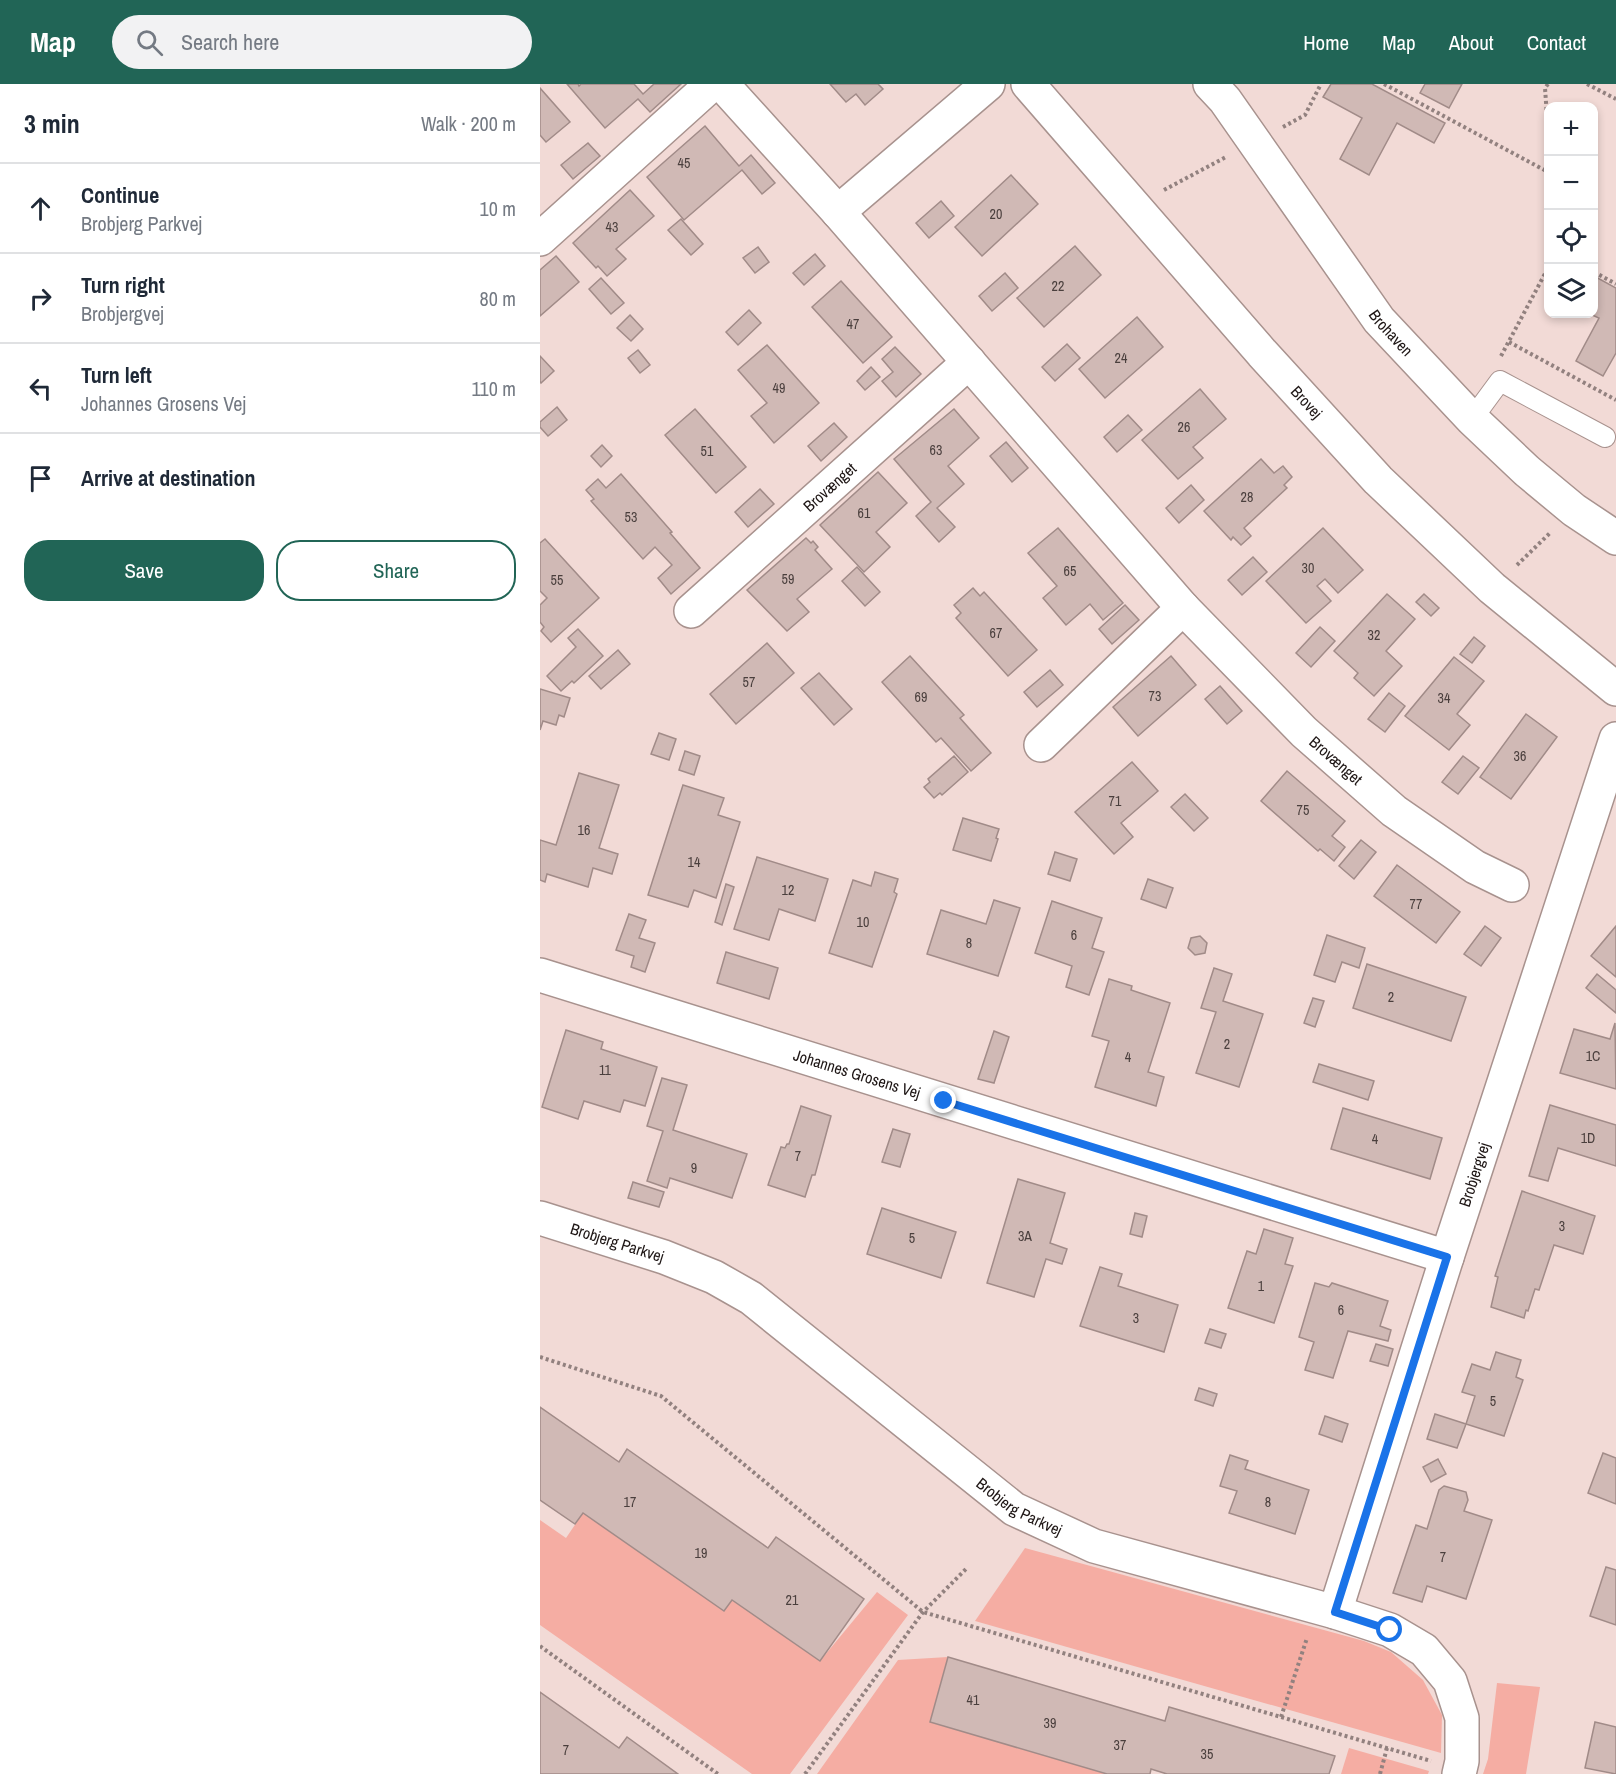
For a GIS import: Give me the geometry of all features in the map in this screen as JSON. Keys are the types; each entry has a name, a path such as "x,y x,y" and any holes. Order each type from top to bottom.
{"street":[{"path":"540,238 712,84"},
{"name":"Brovænget","path":"722,84 838,212 1183,608 1304,732 1394,812 1475,867 1512,885"},
{"path":"838,212 988,84"},
{"name":"Brovej","path":"1028,84 1262,353 1378,480 1492,588 1616,689"},
{"name":"Brohaven","path":"1210,84 1225,100 1379,320 1472,419 1527,471 1574,510 1616,538"},
{"name":"Brovænget","path":"691,611 969,362"},
{"path":"1041,745 1183,608"},
{"name":"Brobjergvej","path":"1326,1610 1447,1257 1616,739"},
{"name":"Johannes Grosens Vej","path":"540,975 1447,1257"},
{"name":"Brobjerg Parkvej","path":"540,1218 664,1257 714,1277 752,1298 1014,1509 1094,1546 1326,1610 1390,1630 1416,1645 1424,1650 1450,1681 1462,1718 1462,1761 1459,1772"}],"lane":[{"path":"1472,419 1500,381 1605,437"}],"path":[{"path":"1384,84 1544,170"},
{"path":"1546,102 1545,88 1548,84"},
{"path":"1587,84 1616,99"},
{"path":"1598,275 1616,284"},
{"path":"1500,381 1500,359 1544,276"},
{"path":"1509,342 1616,400"},
{"path":"1492,588 1574,510"},
{"path":"540,1357 661,1396 923,1612 1387,1748 1459,1772"},
{"path":"805,1774 923,1612 967,1568"},
{"path":"1281,1717 1326,1610"},
{"path":"540,1646 718,1774"},
{"path":"1380,1774 1387,1748"}],"shaded area":[{"path":"583,1513 724,1611 732,1600 820,1661 877,1592 908,1615 790,1774 752,1774 540,1625 540,1520 566,1538"},
{"path":"1025,1548 1364,1641 1391,1652 1423,1680 1442,1715 1441,1753 975,1621"},
{"path":"948,1657 930,1722 1108,1774 817,1774 898,1660"},
{"path":"1497,1683 1540,1687 1526,1774 1483,1774 1488,1759"},
{"path":"1349,1748 1429,1771 1428,1774 1341,1774"}],"building":[{"path":"567,84 578,84 579,86 581,84 634,84 643,94 654,84 681,84 650,112 638,99 605,128"},
{"path":"830,84 878,84 883,89 865,105 856,94 846,102"},
{"path":"1331,84 1372,84 1445,123 1434,143 1397,123 1369,175 1340,159 1362,118 1323,97"},
{"path":"1425,84 1462,84 1449,108 1420,93"},
{"path":"540,88 570,122 546,142 540,135"},
{"path":"705,126 739,166 751,155 775,183 762,194 742,170 684,220 647,177"},
{"path":"588,143 600,156 573,179 561,165"},
{"path":"1011,175 1038,204 982,256 955,227"},
{"path":"630,190 654,216 616,249 626,259 607,276 598,266 596,268 573,243"},
{"path":"941,201 954,216 929,238 916,223"},
{"path":"681,219 703,244 691,255 668,230"},
{"path":"1075,246 1101,275 1044,327 1017,298"},
{"path":"758,247 769,262 755,273 743,258"},
{"path":"815,254 825,266 804,285 793,273"},
{"path":"556,256 579,282 540,316 540,270"},
{"path":"1005,273 1018,288 992,311 979,296"},
{"path":"601,278 624,303 611,314 589,289"},
{"path":"1598,278 1616,288 1616,353 1603,376 1576,361 1599,318"},
{"path":"841,281 892,337 863,363 812,307"},
{"path":"749,310 761,323 738,345 726,332"},
{"path":"630,315 643,329 631,341 617,328"},
{"path":"1137,317 1163,347 1105,398 1079,369"},
{"path":"1067,344 1080,358 1055,381 1042,367"},
{"path":"767,345 819,403 774,443 751,416 767,403 738,370"},
{"path":"895,347 921,374 896,397 882,381 893,372 882,359"},
{"path":"638,350 650,365 640,373 628,358"},
{"path":"540,356 554,371 541,383 540,381"},
{"path":"871,367 880,377 865,390 857,381"},
{"path":"1200,389 1226,419 1193,447 1203,458 1178,479 1142,440"},
{"path":"557,407 567,420 548,436 540,427 540,422"},
{"path":"695,409 746,467 716,493 665,435"},
{"path":"954,409 979,438 948,466 964,484 937,508 955,527 939,542 916,516 931,502 894,459"},
{"path":"1128,415 1142,430 1117,452 1104,437"},
{"path":"834,423 847,437 821,461 808,446"},
{"path":"1006,442 1028,468 1012,482 990,456"},
{"path":"602,445 612,456 601,467 591,456"},
{"path":"1261,459 1274,473 1283,466 1292,477 1284,485 1287,488 1244,528 1251,536 1241,545 1233,537 1231,540 1204,511"},
{"path":"878,472 907,503 876,532 890,547 864,572 820,525"},
{"path":"621,474 700,568 671,594 658,578 672,565 655,547 643,559 591,501 594,499 586,490 598,479 606,488"},
{"path":"1191,485 1204,500 1179,523 1166,508"},
{"path":"760,489 774,504 748,527 735,512"},
{"path":"1058,528 1123,603 1103,620 1090,604 1066,625 1043,598 1057,586 1028,553"},
{"path":"1323,528 1363,570 1338,593 1325,579 1317,586 1331,601 1306,623 1266,581"},
{"path":"806,538 811,543 813,541 818,547 815,550 832,569 797,599 809,612 787,631 747,590"},
{"path":"545,539 599,598 551,642 541,631 544,627 540,622 540,605 547,598 540,591 540,543"},
{"path":"1253,557 1267,572 1242,595 1228,580"},
{"path":"857,567 880,592 865,606 842,581"},
{"path":"973,588 980,596 984,592 1037,650 1008,676 956,618 961,613 954,605"},
{"path":"1387,594 1415,619 1386,651 1402,666 1374,696 1354,678 1358,673 1334,651"},
{"path":"1424,594 1439,608 1431,616 1416,602"},
{"path":"1125,605 1139,620 1112,644 1099,629"},
{"path":"1320,627 1335,641 1311,667 1296,653"},
{"path":"578,629 603,656 574,683 572,681 561,691 547,676 576,647 568,638"},
{"path":"1474,637 1485,646 1472,663 1460,654"},
{"path":"767,643 794,673 736,724 710,694"},
{"path":"618,650 630,664 601,689 589,676"},
{"path":"910,656 964,715 960,718 991,753 971,771 941,738 936,742 882,682"},
{"path":"1171,656 1196,685 1138,736 1113,707"},
{"path":"1454,657 1484,681 1457,714 1470,725 1449,750 1405,716"},
{"path":"1050,670 1063,685 1037,707 1024,692"},
{"path":"819,673 852,709 834,725 801,688"},
{"path":"1220,686 1242,711 1227,724 1205,699"},
{"path":"540,689 570,698 564,717 559,715 556,725 543,721 540,730"},
{"path":"1389,693 1405,706 1385,732 1368,719"},
{"path":"1526,714 1557,737 1511,799 1480,777"},
{"path":"659,733 676,739 669,760 651,754"},
{"path":"685,751 700,756 694,775 679,770"},
{"path":"954,756 968,772 942,795 940,793 934,798 924,787 930,782 928,779"},
{"path":"1463,756 1479,768 1458,794 1442,782"},
{"path":"1132,762 1158,791 1121,823 1133,837 1114,854 1075,812"},
{"path":"1287,771 1345,821 1332,836 1345,847 1334,861 1320,849 1318,851 1261,801"},
{"path":"579,773 619,785 599,848 618,854 612,874 593,868 588,887 547,874 545,882 540,880 540,840 556,845"},
{"path":"683,785 724,798 718,815 740,822 716,898 694,890 688,907 648,895"},
{"path":"1185,794 1208,818 1194,831 1171,807"},
{"path":"963,818 999,829 991,861 953,850"},
{"path":"1361,840 1376,852 1354,879 1339,866"},
{"path":"1055,852 1077,859 1070,881 1048,874"},
{"path":"757,857 828,879 815,921 779,909 769,940 734,929"},
{"path":"1397,865 1460,912 1436,943 1374,896"},
{"path":"875,872 898,879 894,892 897,894 872,967 829,953 853,880 871,886"},
{"path":"1148,879 1173,888 1166,908 1141,899"},
{"path":"726,884 734,887 722,925 715,922"},
{"path":"994,900 1020,908 998,976 927,954 941,910 986,924"},
{"path":"1052,901 1102,918 1092,948 1104,952 1089,995 1066,987 1072,966 1035,953"},
{"path":"629,914 646,920 639,938 655,943 645,972 631,967 634,956 616,950"},
{"path":"1485,926 1501,938 1481,966 1464,954"},
{"path":"1616,926 1616,977 1591,956"},
{"path":"1327,935 1365,948 1359,968 1342,962 1335,982 1314,975"},
{"path":"1200,936 1207,943 1205,953 1195,955 1188,948 1191,938"},
{"path":"726,952 778,968 769,999 717,983"},
{"path":"1367,964 1466,997 1451,1041 1353,1008"},
{"path":"1214,968 1232,974 1223,1001 1263,1014 1239,1087 1196,1073 1216,1012 1201,1008"},
{"path":"1597,974 1616,990 1616,1013 1586,988"},
{"path":"1109,979 1132,986 1131,990 1170,1003 1148,1072 1164,1077 1156,1106 1095,1087 1109,1041 1092,1036"},
{"path":"1313,998 1324,1001 1315,1027 1304,1023"},
{"path":"1615,1023 1616,1089 1560,1073 1574,1029 1610,1039"},
{"path":"566,1030 603,1042 601,1049 657,1067 645,1106 624,1100 620,1112 584,1101 578,1119 542,1107"},
{"path":"994,1031 1009,1037 994,1083 978,1079"},
{"path":"1319,1064 1374,1081 1368,1100 1313,1082"},
{"path":"662,1078 687,1085 673,1130 747,1154 732,1198 670,1178 667,1188 647,1181 663,1131 647,1126"},
{"path":"1550,1105 1616,1125 1616,1166 1558,1148 1548,1181 1529,1176"},
{"path":"801,1106 831,1116 815,1175 812,1175 805,1197 768,1185 781,1147 785,1148 789,1144"},
{"path":"1343,1108 1442,1138 1430,1179 1331,1149"},
{"path":"893,1129 910,1134 900,1167 882,1162"},
{"path":"1018,1179 1065,1193 1050,1243 1067,1249 1062,1264 1046,1259 1034,1297 987,1283"},
{"path":"633,1182 664,1192 659,1207 628,1198"},
{"path":"1522,1191 1595,1216 1583,1254 1554,1245 1539,1290 1535,1289 1524,1318 1491,1307 1498,1277 1495,1276"},
{"path":"882,1208 956,1232 941,1278 867,1254"},
{"path":"1135,1213 1147,1216 1142,1237 1130,1234"},
{"path":"1264,1229 1293,1238 1285,1264 1293,1266 1274,1323 1228,1308 1247,1251 1256,1254"},
{"path":"1100,1267 1122,1274 1118,1286 1178,1305 1164,1352 1080,1326"},
{"path":"1315,1283 1329,1287 1332,1283 1388,1301 1380,1326 1391,1330 1388,1341 1348,1331 1333,1378 1305,1370 1314,1342 1299,1337"},
{"path":"1210,1329 1226,1334 1221,1348 1205,1343"},
{"path":"1376,1344 1393,1349 1388,1366 1370,1361"},
{"path":"1496,1352 1521,1360 1516,1377 1523,1380 1504,1436 1466,1424 1475,1396 1462,1392 1472,1364 1490,1370"},
{"path":"1199,1388 1217,1394 1213,1406 1195,1400"},
{"path":"540,1407 619,1462 627,1449 768,1548 776,1537 864,1599 820,1661 732,1600 724,1611 583,1513 575,1524 540,1500"},
{"path":"1435,1414 1466,1424 1457,1448 1427,1439"},
{"path":"1325,1416 1348,1424 1342,1442 1319,1434"},
{"path":"1603,1453 1616,1458 1616,1504 1588,1493"},
{"path":"1230,1455 1248,1461 1245,1469 1309,1490 1295,1534 1229,1513 1237,1491 1220,1486"},
{"path":"1438,1459 1446,1474 1431,1482 1423,1467"},
{"path":"1444,1486 1466,1492 1468,1500 1464,1511 1492,1520 1466,1599 1427,1586 1422,1602 1393,1593 1416,1525 1427,1529 1439,1490"},
{"path":"1606,1567 1616,1570 1616,1625 1590,1616"},
{"path":"948,1657 1165,1721 1169,1707 1335,1756 1329,1774 1167,1774 1151,1769 1150,1774 1107,1774 930,1722"},
{"path":"540,1692 619,1748 627,1737 678,1774 540,1774"},
{"path":"1595,1722 1616,1727 1616,1774 1585,1768"}],"route":[{"path":"944,1101 1447,1257 1335,1612 1390,1630"}]}
